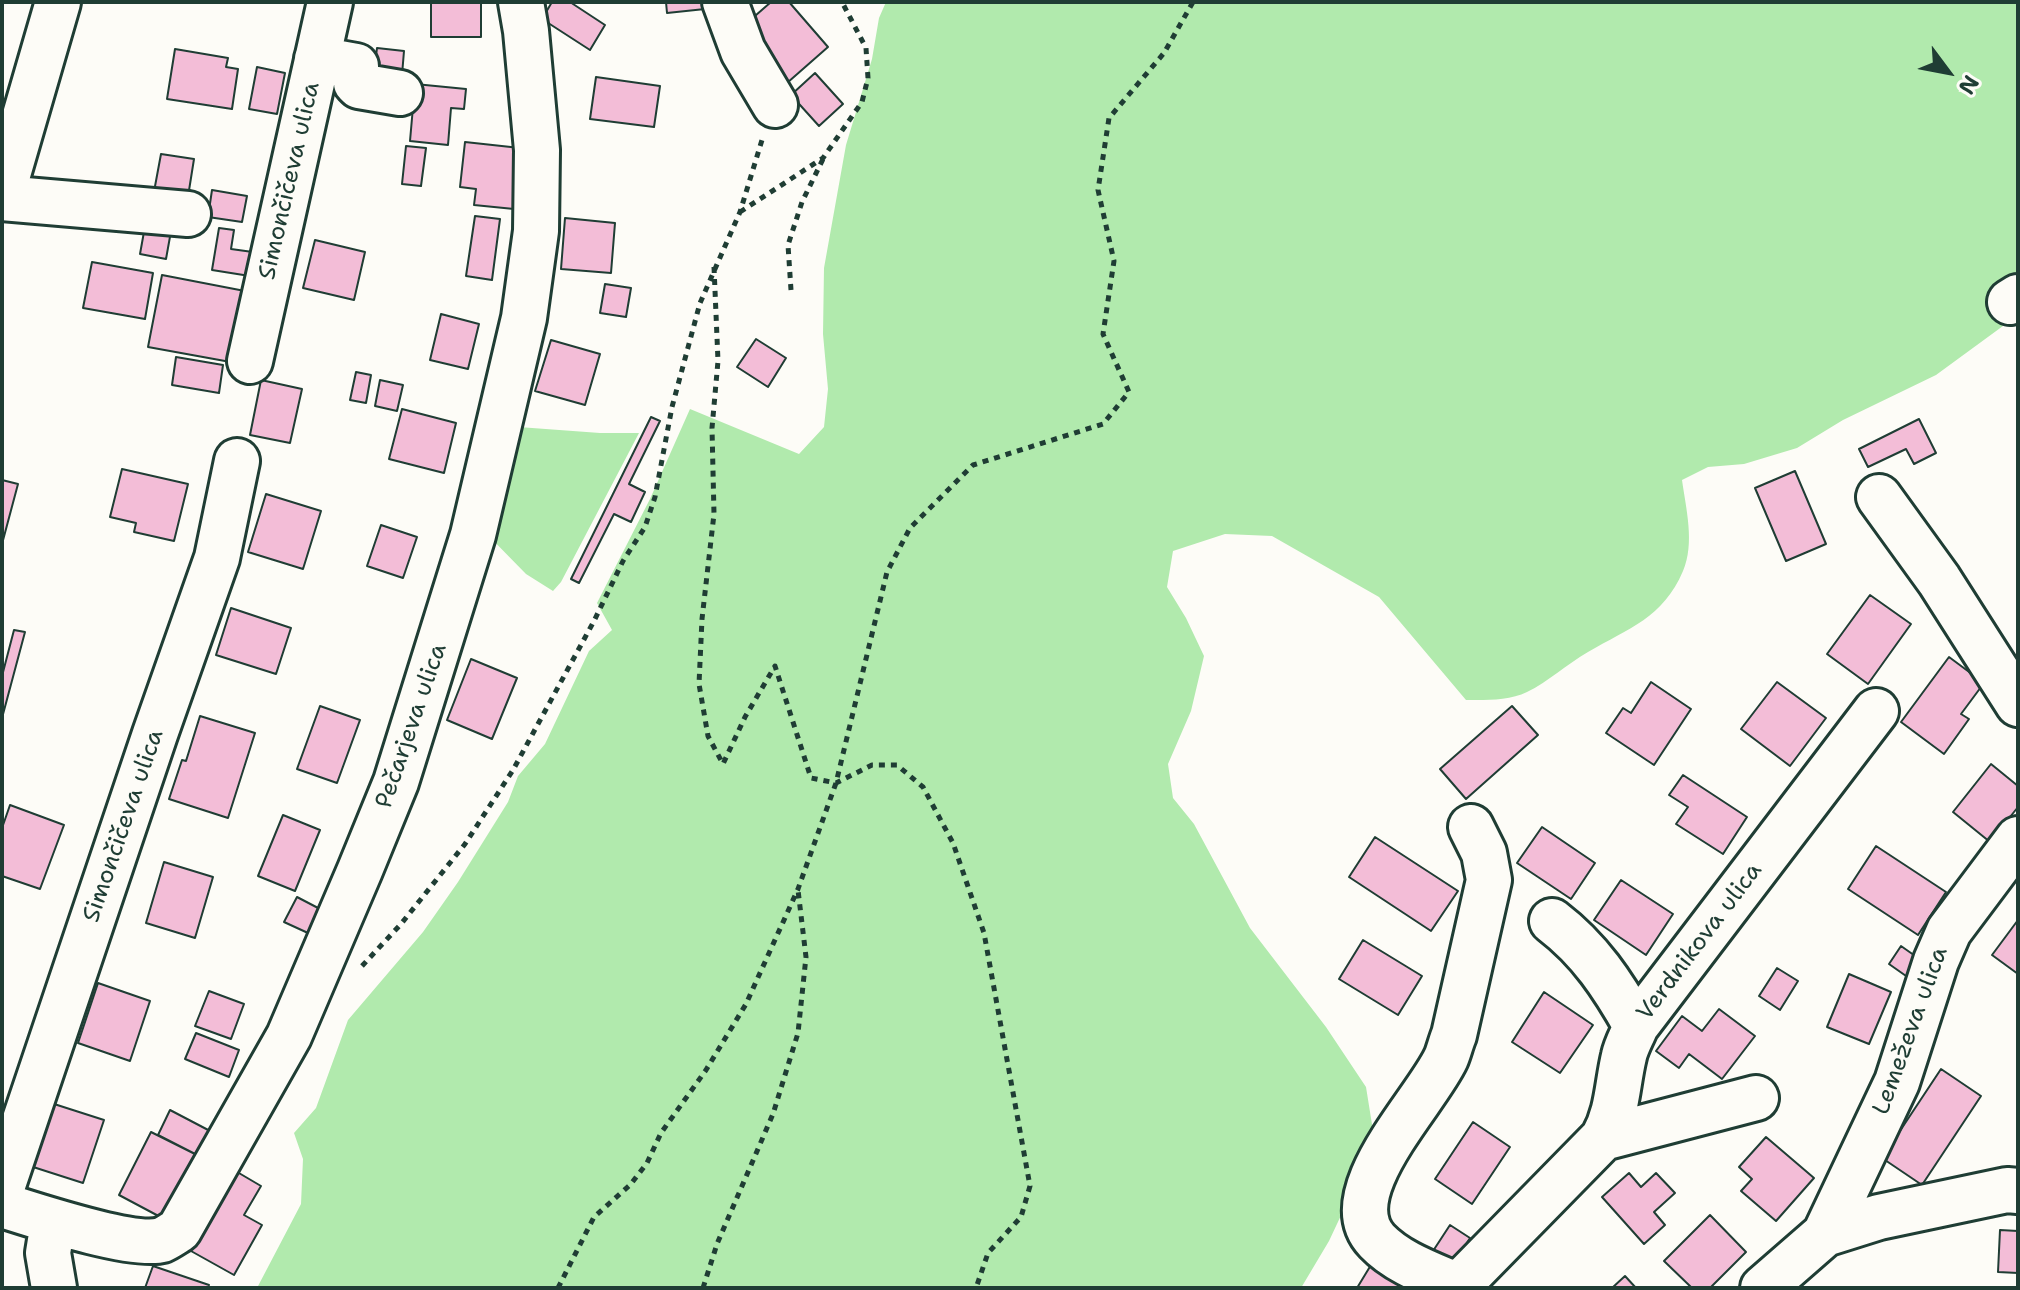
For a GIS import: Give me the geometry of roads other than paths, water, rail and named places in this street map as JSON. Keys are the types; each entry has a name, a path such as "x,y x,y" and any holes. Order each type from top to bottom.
{"street":[{"path":"58,2 2,197 188,214"},
{"name":"Simončičeva ulica","path":"250,361 330,2"},
{"name":"Pečarjeva ulica","path":"2,1205 53,1222 141,1241 163,1240 179,1230 289,1036 396,782 473,535 524,318 536,231 537,150 521,2"},
{"path":"725,2 743,51 775,105"},
{"path":"317,59 356,66 356,83 359,86 400,93"},
{"name":"Simončičeva ulica","path":"2,1188 217,558 237,461"},
{"path":"1879,497 1939,580 2018,704"},
{"name":"Verdnikova ulica","path":"1457,1287 1603,1138 1619,1094 1624,1054 1636,1026 1876,711"},
{"path":"1457,1287 1392,1255 1376,1240 1367,1226 1367,1192 1384,1153 1446,1058 1454,1035 1489,880 1484,853 1471,827"},
{"name":"Lemeževa ulica","path":"1825,1234 1897,1082 1936,961 1949,931 2018,839"},
{"path":"1552,921 1589,953 1636,1026"},
{"path":"1603,1138 1756,1098"},
{"path":"1763,1288 1825,1234 1879,1217 2007,1190 2018,1191"},
{"path":"53,1222 48,1253 54,1288"}]}
